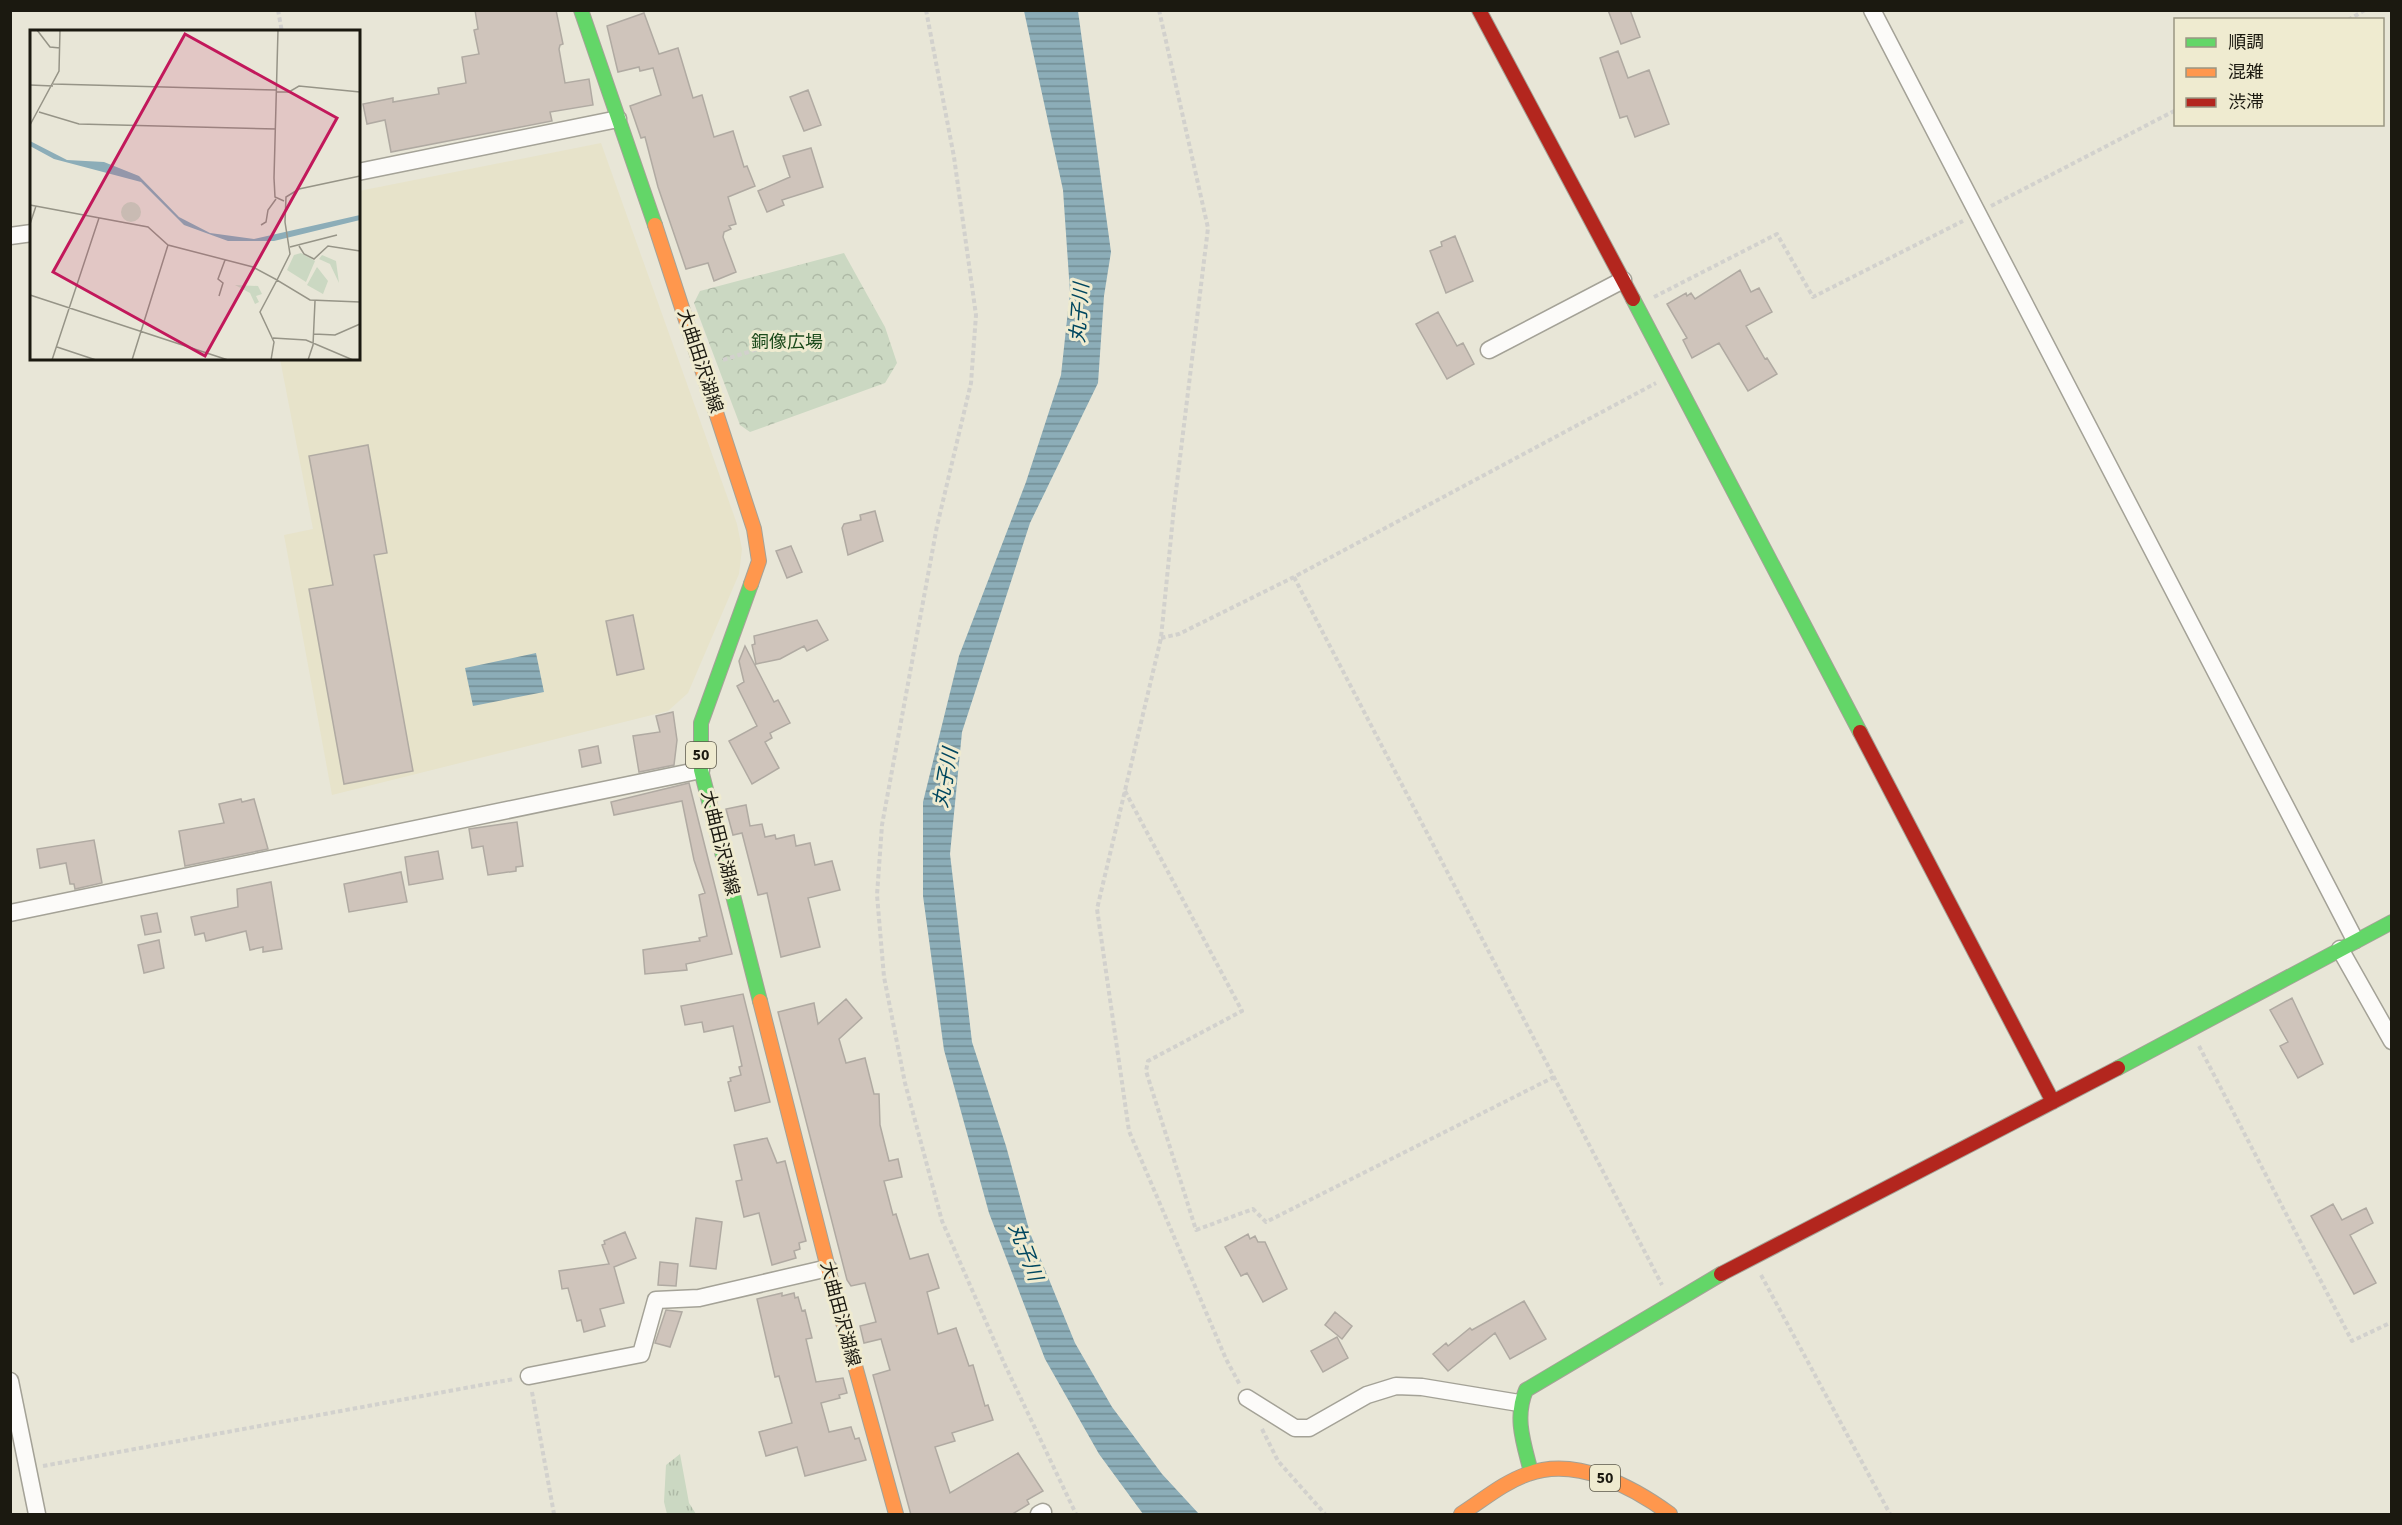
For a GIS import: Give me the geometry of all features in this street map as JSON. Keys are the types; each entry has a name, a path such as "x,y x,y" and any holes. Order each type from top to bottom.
{"street":[{"name":"大曲田沢湖線","path":"581,10 703,367 737,480 758,537 759,561 701,723 701,770 828,1268 896,1515"},
{"path":"1479,10 1673,374 2053,1102"},
{"path":"1872,10 2355,940"},
{"path":"360,172 618,119"},
{"path":"10,236 30,232"},
{"path":"1489,350 1623,280"},
{"path":"10,913 701,770"},
{"path":"1461,1515 1531,1472 1518,1417 1519,1403 1526,1390 1670,1302 1752,1257 2053,1102 2391,922"},
{"path":"2340,949 2391,1041"},
{"path":"529,1376 641,1354 656,1300 699,1298 828,1268"},
{"path":"10,1381 37,1515"},
{"path":"1247,1398 1295,1428 1309,1428 1367,1395 1396,1386 1422,1387 1519,1403"},
{"name":"50","path":"1531,1472 1574,1472 1614,1480 1658,1504 1670,1515"}],"path":[{"path":"278,10 282,30"},
{"path":"926,10 954,157 976,315 971,383 937,526 882,825 877,895 884,977 905,1083 942,1221 1004,1363 1076,1515"},
{"path":"1159,10 1208,228 1174,507 1161,638 1097,909 1129,1131 1226,1359 1278,1461 1325,1515"},
{"path":"2351,18 2365,10"},
{"path":"1637,306 1777,234 1813,297 1978,214 2174,111"},
{"path":"703,367 799,336"},
{"path":"1161,638 1179,634 1294,577 1673,374"},
{"path":"1294,577 1670,1302"},
{"path":"1125,791 1242,1011 1148,1061 1146,1071 1196,1230 1253,1209 1266,1222 1554,1077"},
{"path":"2190,1029 2352,1341 2391,1322"},
{"path":"1752,1257 1890,1515"},
{"path":"28,1468 529,1376 554,1515"}],"shaded area":[{"path":"601,143 737,524 742,549 739,574 688,693 668,711 332,795 284,535 313,529 280,360 360,360 360,191"}],"green space":[{"name":"銅像広場","path":"844,253 885,327 897,363 885,383 750,432 740,425 694,303 700,291"},
{"path":"680,1454 689,1503 696,1514 667,1514 664,1502 666,1465"}],"water":[{"name":"丸子川","path":"1024,11 1078,11 1111,252 1104,296 1098,383 1030,523 962,732 950,854 972,1042 1006,1146 1030,1233 1075,1343 1112,1407 1162,1474 1199,1514 1143,1514 1099,1454 1045,1359 989,1213 944,1050 923,896 923,802 959,656 1026,482 1061,375 1070,292 1063,190"},
{"path":"536,653 544,692 473,706 465,668"}],"building":[{"path":"475,10 556,10 563,44 559,49 565,83 589,79 593,105 550,112 552,121 391,152 385,120 367,124 363,104 393,98 393,102 439,94 438,88 466,83 462,57 479,54 474,30 478,29"},
{"path":"1608,10 1630,10 1640,37 1621,44"},
{"path":"644,13 659,54 678,48 693,98 702,95 714,137 733,131 744,167 747,166 755,186 728,197 736,224 729,226 731,229 724,232 723,237 736,272 714,281 708,263 686,269 658,187 645,137 641,138 630,106 661,95 653,68 640,71 639,67 618,72 607,26"},
{"path":"1618,51 1628,78 1649,70 1669,124 1635,137 1627,116 1620,118 1600,58"},
{"path":"808,90 821,125 804,131 790,97"},
{"path":"811,148 823,187 782,200 784,205 767,212 758,191 790,177 783,156"},
{"path":"1455,236 1473,281 1446,293 1430,251 1442,246 1441,242"},
{"path":"1740,270 1751,292 1759,288 1772,312 1746,326 1765,359 1767,358 1777,374 1748,391 1719,343 1692,358 1683,340 1687,338 1667,304 1686,293 1687,296 1691,293 1695,299"},
{"path":"1438,312 1457,346 1463,343 1474,364 1447,379 1416,324"},
{"path":"368,445 387,553 374,555 413,771 344,784 309,589 333,585 309,456"},
{"path":"875,511 883,541 848,555 842,528 844,524 861,520 860,515"},
{"path":"791,546 802,572 787,578 776,551"},
{"path":"633,615 644,669 617,675 606,621"},
{"path":"817,620 828,640 807,651 804,646 780,659 756,664 752,645 755,644 754,636"},
{"path":"745,646 774,702 778,700 790,723 770,733 772,738 765,742 779,768 752,784 729,741 757,726 737,686 744,682 739,661"},
{"path":"673,712 677,740 674,765 639,772 633,736 660,732 656,716"},
{"path":"598,746 601,763 582,767 579,750"},
{"path":"689,783 732,954 686,964 687,970 645,974 643,950 700,941 699,938 707,936 699,895 705,893 694,860 682,801 614,815 611,802"},
{"path":"241,799 242,802 254,799 268,849 185,866 179,831 224,823 219,804"},
{"path":"746,805 750,826 762,824 765,837 775,835 776,839 794,835 796,846 810,843 815,865 832,861 840,890 808,898 820,947 781,957 767,893 758,895 742,833 733,835 726,809"},
{"path":"517,822 523,866 516,867 516,871 488,875 483,846 472,848 469,829"},
{"path":"94,840 102,883 75,889 74,884 70,884 66,863 40,868 37,849"},
{"path":"438,851 443,879 409,885 405,857"},
{"path":"401,872 407,902 349,912 344,884"},
{"path":"271,882 282,949 263,952 263,947 250,950 246,931 206,941 204,933 195,935 191,917 238,907 237,889"},
{"path":"157,913 161,932 145,935 141,916"},
{"path":"159,940 164,968 144,973 138,945"},
{"path":"743,994 770,1102 735,1111 728,1082 731,1081 730,1078 741,1075 739,1067 742,1066 733,1026 704,1032 702,1022 685,1025 681,1006"},
{"path":"2292,998 2323,1064 2298,1078 2280,1046 2288,1042 2270,1010"},
{"path":"846,999 862,1018 839,1039 846,1063 865,1058 874,1094 879,1094 880,1125 889,1161 898,1159 902,1177 884,1181 893,1215 896,1214 910,1259 928,1254 939,1288 927,1292 938,1334 956,1328 969,1366 973,1365 985,1406 988,1405 993,1420 952,1433 955,1441 935,1447 950,1493 1018,1453 1043,1491 1027,1500 1029,1504 1011,1515 911,1515 873,1375 890,1370 881,1339 864,1343 860,1326 876,1322 865,1283 851,1286 847,1280 778,1012 814,1003 818,1024"},
{"path":"767,1138 777,1163 785,1161 806,1241 799,1243 800,1249 794,1251 796,1258 772,1265 759,1213 744,1217 736,1181 742,1180 734,1145"},
{"path":"2333,1204 2342,1220 2366,1208 2373,1223 2350,1235 2376,1283 2354,1294 2311,1216"},
{"path":"696,1218 722,1222 716,1269 690,1266"},
{"path":"625,1232 636,1258 614,1267 624,1303 600,1309 605,1326 584,1332 581,1320 577,1321 568,1288 562,1289 559,1271 609,1264 602,1245 605,1244 604,1241"},
{"path":"1248,1234 1250,1239 1255,1236 1258,1242 1265,1242 1287,1289 1263,1302 1247,1273 1241,1276 1225,1247"},
{"path":"660,1262 678,1264 676,1286 658,1285"},
{"path":"782,1293 782,1296 794,1293 795,1298 798,1297 802,1311 805,1310 812,1338 806,1339 816,1382 843,1378 847,1393 839,1395 840,1398 821,1403 829,1432 851,1427 855,1439 859,1438 866,1460 805,1476 797,1447 766,1456 759,1432 792,1423 779,1376 775,1377 757,1299"},
{"path":"1524,1301 1546,1339 1510,1359 1495,1333 1448,1371 1433,1354 1446,1343 1448,1346 1470,1328 1472,1330"},
{"path":"666,1310 682,1312 670,1347 655,1343"},
{"path":"1335,1312 1352,1326 1342,1339 1325,1325"},
{"path":"1337,1337 1348,1358 1323,1372 1311,1351"}],"traffic: fast":[{"path":"581,10 655,225"},
{"path":"1633,299 1860,732"},
{"path":"751,584 701,723 701,770 760,1001"},
{"path":"2118,1068 2392,922"},
{"path":"1531,1472 1520,1421 1522,1400 1526,1390 1721,1274"}],"traffic: slow":[{"path":"655,225 754,529 759,561 751,584"},
{"path":"760,1001 828,1268 896,1514"},
{"path":"1461,1514 1502,1486 1519,1477 1546,1469 1565,1469 1603,1477 1639,1494 1670,1514"}],"traffic: jam":[{"path":"1479,10 1633,299"},
{"path":"1860,732 2053,1102"},
{"path":"1721,1274 2118,1068"}]}
